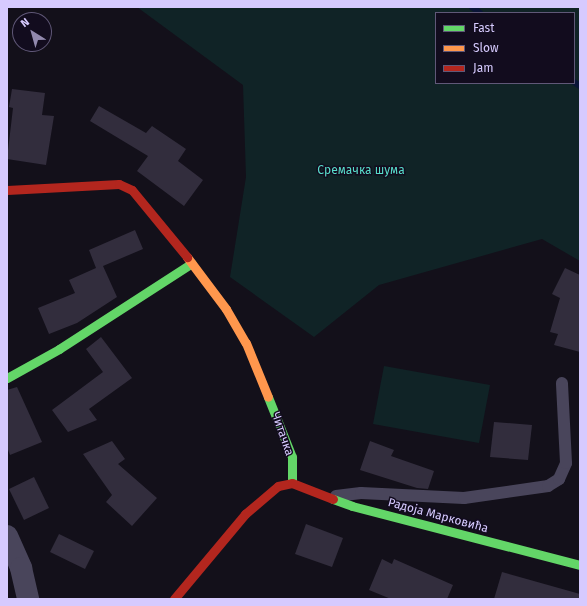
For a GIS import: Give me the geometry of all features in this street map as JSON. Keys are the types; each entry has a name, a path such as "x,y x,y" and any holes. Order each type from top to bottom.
{"street":[{"name":"Читачка","path":"7,190 119,184 132,190 192,263 226,309 246,343 292,457 292,483"},
{"path":"7,378 59,349 192,263"},
{"path":"174,599 245,514 278,486 292,483"},
{"name":"Радоја Марковића","path":"292,483 352,506 580,565"},
{"path":"7,536 21,568 28,599"}],"lane":[{"path":"330,498 361,493 464,498 548,486 559,479 566,464 562,383"}],"green space":[{"name":"Сремачка шума","path":"137,7 580,7 580,261 542,239 379,285 314,337 230,277 246,177 243,85"},
{"path":"384,366 490,385 479,443 373,424"}],"building":[{"path":"12,89 45,93 42,115 54,116 46,165 7,159 13,108 9,107"},
{"path":"99,106 146,133 152,126 186,149 178,161 203,180 184,206 137,171 148,156 90,121"},
{"path":"135,230 143,249 103,266 117,297 77,323 49,334 38,308 75,293 69,280 96,268 89,250"},
{"path":"565,268 580,275 580,352 554,345 558,334 550,332 560,298 552,294"},
{"path":"101,337 132,378 89,409 97,420 68,432 52,410 103,372 86,349"},
{"path":"17,387 42,442 10,455 7,447 7,390"},
{"path":"494,422 532,425 528,460 490,457"},
{"path":"112,441 125,459 118,464 157,498 132,526 106,502 112,495 83,454"},
{"path":"370,441 394,450 391,456 434,471 428,489 417,488 360,470"},
{"path":"34,477 49,508 24,520 9,489"},
{"path":"306,524 343,538 332,567 295,554"},
{"path":"59,534 94,551 85,569 50,552"},
{"path":"382,559 392,564 394,559 453,585 447,599 391,599 369,590"},
{"path":"502,572 580,594 580,599 494,599"}],"waterway":[{"path":"472,7 479,12"},
{"path":"575,83 580,86"}],"traffic: fast":[{"path":"7,378 59,349 192,263"},
{"path":"268,397 292,457 292,483"},
{"path":"333,499 352,506 580,565"}],"traffic: slow":[{"path":"187,257 226,309 246,343 268,397"}],"traffic: jam":[{"path":"7,190 119,184 132,190 187,257"},
{"path":"174,599 245,514 278,486 292,483 333,499"}]}
